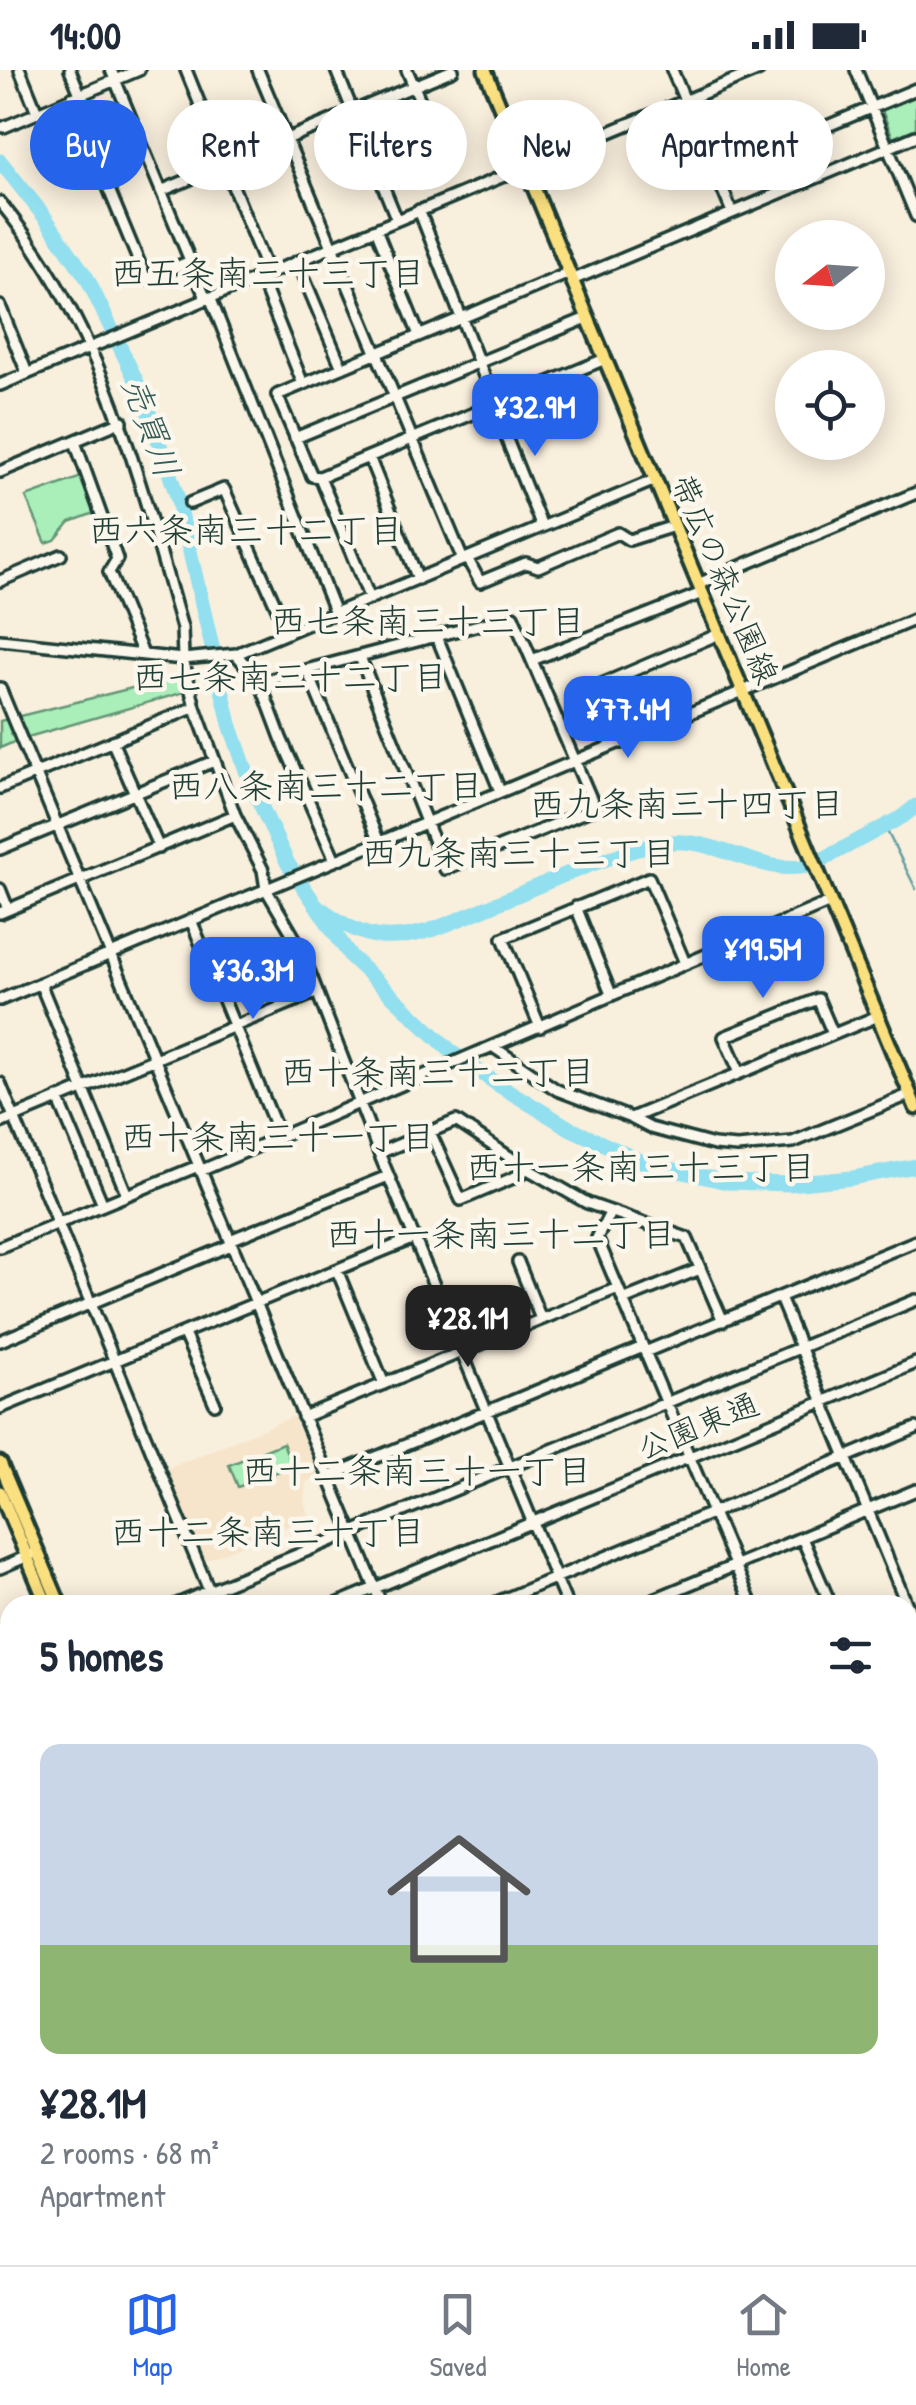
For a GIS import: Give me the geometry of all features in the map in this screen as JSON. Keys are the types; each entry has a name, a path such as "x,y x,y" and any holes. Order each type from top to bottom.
{"main road":[{"name":"帯広の森公園線","path":"485,70 498,100"},
{"name":"帯広の森公園線","path":"535,190 916,1108"},
{"path":"0,1463 44,1595"},
{"path":"0,1495 55,1595"}],"street":[{"path":"20,70 32,100"},
{"path":"70,70 75,96 146,280 190,261"},
{"path":"66,100 113,75 139,70"},
{"path":"186,70 198,100"},
{"path":"258,70 271,100"},
{"path":"336,70 348,100"},
{"path":"407,70 419,100"},
{"path":"381,100 453,70"},
{"path":"672,70 685,100 759,70"},
{"path":"856,70 916,216"},
{"path":"113,75 335,613"},
{"path":"833,124 916,89"},
{"path":"4,127 30,115"},
{"path":"605,360 320,477 312,476 278,395 419,334 916,136"},
{"path":"294,156 393,397 465,559 480,582 526,563 538,567 618,533 629,540 674,526"},
{"path":"0,385 487,182"},
{"path":"161,191 167,188"},
{"path":"233,190 303,384"},
{"path":"385,190 397,220"},
{"path":"722,190 732,212"},
{"path":"0,202 65,296 122,421 182,628 195,707 214,761 235,815 300,947 378,1152 563,1595"},
{"path":"419,210 542,527"},
{"path":"376,228 419,334"},
{"path":"297,261 342,368"},
{"path":"0,306 28,373"},
{"path":"295,438 587,318"},
{"path":"0,472 122,421"},
{"path":"75,442 117,559 109,572 143,654"},
{"path":"369,456 418,578"},
{"path":"320,477 370,599"},
{"path":"0,640 186,658 234,654 655,480"},
{"path":"190,503 224,488 288,633"},
{"path":"532,660 916,493"},
{"path":"0,580 62,555"},
{"path":"260,682 512,616 596,808 445,870 360,656"},
{"path":"0,1000 916,620"},
{"path":"621,743 599,691 602,684 719,634"},
{"path":"437,637 500,791"},
{"path":"234,654 260,682 330,862"},
{"path":"306,670 379,842"},
{"path":"0,688 377,1595"},
{"path":"0,788 195,707"},
{"path":"112,741 159,848"},
{"path":"0,849 214,761"},
{"path":"0,889 4,911 235,815"},
{"path":"540,1026 502,938 649,878 685,963"},
{"path":"0,1247 442,1070 830,902"},
{"path":"576,907 611,994"},
{"path":"191,920 280,1137"},
{"path":"40,983 128,1195"},
{"path":"0,1123 317,992"},
{"path":"740,1074 724,1037 818,999 833,1034"},
{"path":"631,1118 878,1016"},
{"path":"492,1049 557,1090 650,1128 714,1144 793,1142 910,1094"},
{"path":"0,1083 211,1595"},
{"path":"58,1098 103,1205"},
{"path":"378,1152 456,1121 526,1168 610,1212 687,1238 723,1321"},
{"path":"430,1132 461,1200 520,1175 526,1168"},
{"path":"0,1341 388,1176"},
{"path":"610,1212 597,1238 748,1595"},
{"path":"0,1408 414,1238"},
{"path":"328,1477 916,1241"},
{"path":"518,1262 541,1320"},
{"path":"623,1300 700,1268"},
{"path":"336,1270 384,1384"},
{"path":"303,1417 618,1288"},
{"path":"780,1298 903,1595"},
{"path":"199,1595 916,1300"},
{"path":"184,1334 214,1404"},
{"name":"公園東通","path":"358,1595 916,1362"},
{"path":"514,1595 916,1428"},
{"path":"664,1595 916,1490"},
{"path":"802,1538 827,1595"},
{"path":"0,1568 32,1554"}],"shaded area":[{"path":"294,1416 319,1476 306,1482 304,1503 310,1517 202,1562 164,1470"}],"green space":[{"path":"916,94 916,128 893,138 881,108"},
{"path":"84,476 97,512 70,522 55,540 46,543 26,497"},
{"path":"188,674 192,690 0,748 0,721"},
{"path":"283,1443 292,1466 238,1487 229,1465"}],"waterway":[{"name":"売買川","path":"0,161 87,278 143,395 177,496 230,724 250,782 288,864 351,957 454,1054 571,1129 645,1163 727,1182 789,1184 916,1166"},
{"path":"323,910 367,934 411,935 613,857 678,842 773,866 812,865 916,806"},
{"path":"885,827 916,889"}],"district":[{"name":"西五条南三十三丁目","path":"268,273"},
{"name":"西六条南三十二丁目","path":"246,530"},
{"name":"西七条南三十三丁目","path":"428,621"},
{"name":"西七条南三十二丁目","path":"290,677"},
{"name":"西八条南三十二丁目","path":"326,786"},
{"name":"西九条南三十四丁目","path":"687,804"},
{"name":"西九条南三十三丁目","path":"519,853"},
{"name":"西十条南三十二丁目","path":"438,1072"},
{"name":"西十条南三十一丁目","path":"278,1137"},
{"name":"西十一条南三十三丁目","path":"641,1167"},
{"name":"西十一条南三十二丁目","path":"501,1234"},
{"name":"西十二条南三十一丁目","path":"417,1471"},
{"name":"西十二条南三十丁目","path":"268,1532"}]}
